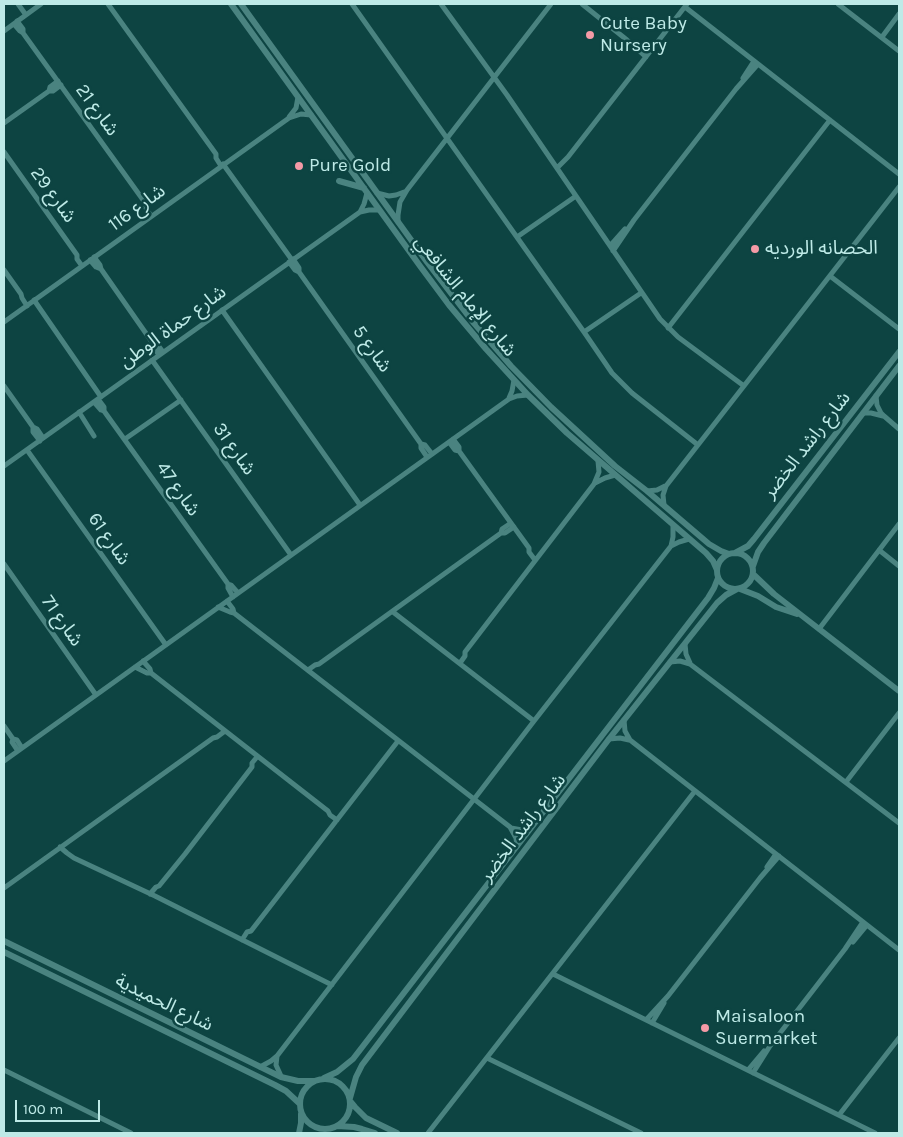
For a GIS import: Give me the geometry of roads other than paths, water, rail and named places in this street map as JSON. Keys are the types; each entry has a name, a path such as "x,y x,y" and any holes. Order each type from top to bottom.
{"street":[{"path":"18,4 26,15"},
{"path":"4,31 41,4"},
{"name":"شارع 5","path":"108,4 219,156 291,260 294,270 299,272 421,444 425,445 429,456"},
{"name":"شارع الإمام الشافعي","path":"231,4 449,305 486,350 567,433 710,557 717,570"},
{"path":"352,4 612,373 625,387 698,444"},
{"path":"440,4 494,77 656,315 668,328 744,386"},
{"path":"398,222 400,202 407,190 551,4"},
{"path":"578,4 590,11"},
{"path":"582,4 647,56"},
{"path":"838,4 899,51"},
{"name":"شارع الإمام الشافعي","path":"244,5 376,193 455,300 511,366 551,407 615,466 713,547 720,551 732,553"},
{"path":"557,168 568,157 686,5 756,63 899,174"},
{"path":"882,37 899,14"},
{"name":"شارع 21","path":"15,22 146,204 150,206 153,214"},
{"path":"612,249 756,63"},
{"path":"4,123 53,90 60,83"},
{"path":"289,118 296,108 298,97"},
{"name":"شارع 116","path":"4,322 289,118 301,114 311,115"},
{"path":"668,328 830,120"},
{"name":"شارع 29","path":"4,152 77,255 88,261"},
{"path":"339,181 365,191 364,204 360,212"},
{"path":"664,505 663,495 666,486 899,187"},
{"path":"376,193 396,196 407,190"},
{"path":"517,237 576,196"},
{"name":"شارع حماة الوطن","path":"4,466 360,212 379,210"},
{"path":"88,261 100,265 152,342 153,347 161,354"},
{"name":"شارع 47","path":"4,270 31,303 98,399 101,410 104,411 228,584 231,585 235,595"},
{"path":"830,276 899,329"},
{"path":"584,332 641,292"},
{"path":"222,310 360,506"},
{"name":"شارع راشد الخضر","path":"732,553 748,546 754,539 899,352"},
{"name":"شارع 31","path":"152,360 291,555"},
{"name":"شارع راشد الخضر","path":"753,566 758,552 764,543 899,366"},
{"path":"509,399 514,380"},
{"path":"4,386 33,428 33,432 42,439"},
{"path":"4,761 509,399 528,395"},
{"path":"876,396 877,405 884,416 899,428"},
{"path":"125,440 181,400"},
{"path":"79,412 94,436"},
{"path":"863,413 884,416"},
{"path":"451,440 458,446 459,451 537,558"},
{"name":"شارع 61","path":"27,450 166,645"},
{"path":"458,662 465,656 465,652 594,484 599,472 598,460"},
{"path":"594,484 616,475"},
{"path":"647,491 657,490 666,486"},
{"path":"819,629 899,524"},
{"path":"310,672 315,665 393,612 501,533 506,532 512,525"},
{"path":"671,546 673,525"},
{"path":"260,1067 271,1062 277,1056 671,546 689,539"},
{"path":"879,550 899,566"},
{"path":"739,589 750,582 753,566 744,555 732,553 720,560 717,570 720,582 728,588 739,589 758,596 776,607 805,618"},
{"name":"شارع 71","path":"4,564 96,695"},
{"path":"753,574 768,590 899,691"},
{"name":"شارع راشد الخضر","path":"324,1078 343,1068 353,1059 708,598 718,578"},
{"name":"شارع راشد الخضر","path":"350,1099 356,1077 362,1065 609,739 717,603 726,595 739,589"},
{"path":"227,601 234,613"},
{"path":"218,607 234,613 510,827 518,829 530,828"},
{"path":"393,612 534,721"},
{"path":"685,644 690,664"},
{"path":"143,661 151,673"},
{"path":"670,662 680,661 690,664 899,823"},
{"path":"135,667 151,673 328,811 330,815 338,818"},
{"path":"846,782 899,713"},
{"path":"624,720 625,731 630,740 899,950"},
{"path":"4,726 13,738 12,742 20,750"},
{"path":"4,888 223,729"},
{"path":"609,739 620,738 630,740"},
{"path":"244,941 247,932 251,931 398,741"},
{"path":"152,895 156,887 159,886 252,767 255,766 259,758"},
{"path":"429,1133 694,791"},
{"path":"510,827 516,838 517,846"},
{"path":"60,847 74,858 332,985"},
{"path":"649,1022 778,855"},
{"path":"750,1072 865,923"},
{"name":"شارع الحميدية","path":"4,941 282,1077 298,1081 314,1081"},
{"name":"شارع الحميدية","path":"4,952 275,1085 286,1091 300,1104"},
{"path":"553,974 876,1133"},
{"path":"839,1115 899,1038"},
{"path":"277,1056 277,1069 282,1077"},
{"path":"487,1058 641,1133"},
{"path":"4,1070 131,1133"},
{"path":"299,1133 301,1123 300,1104 304,1090 314,1081 324,1078 331,1079 343,1086 355,1107 366,1118 397,1133"},
{"path":"320,1133 341,1123 348,1113 350,1099"},
{"path":"301,1113 312,1126 324,1129 354,1127 375,1133"}],"place":[{"name":"Cute Baby Nursery","path":"590,35"},
{"name":"Pure Gold","path":"299,166"},
{"name":"الحصانه الورديه","path":"755,249"},
{"name":"Maisaloon Suermarket","path":"705,1028"}]}
